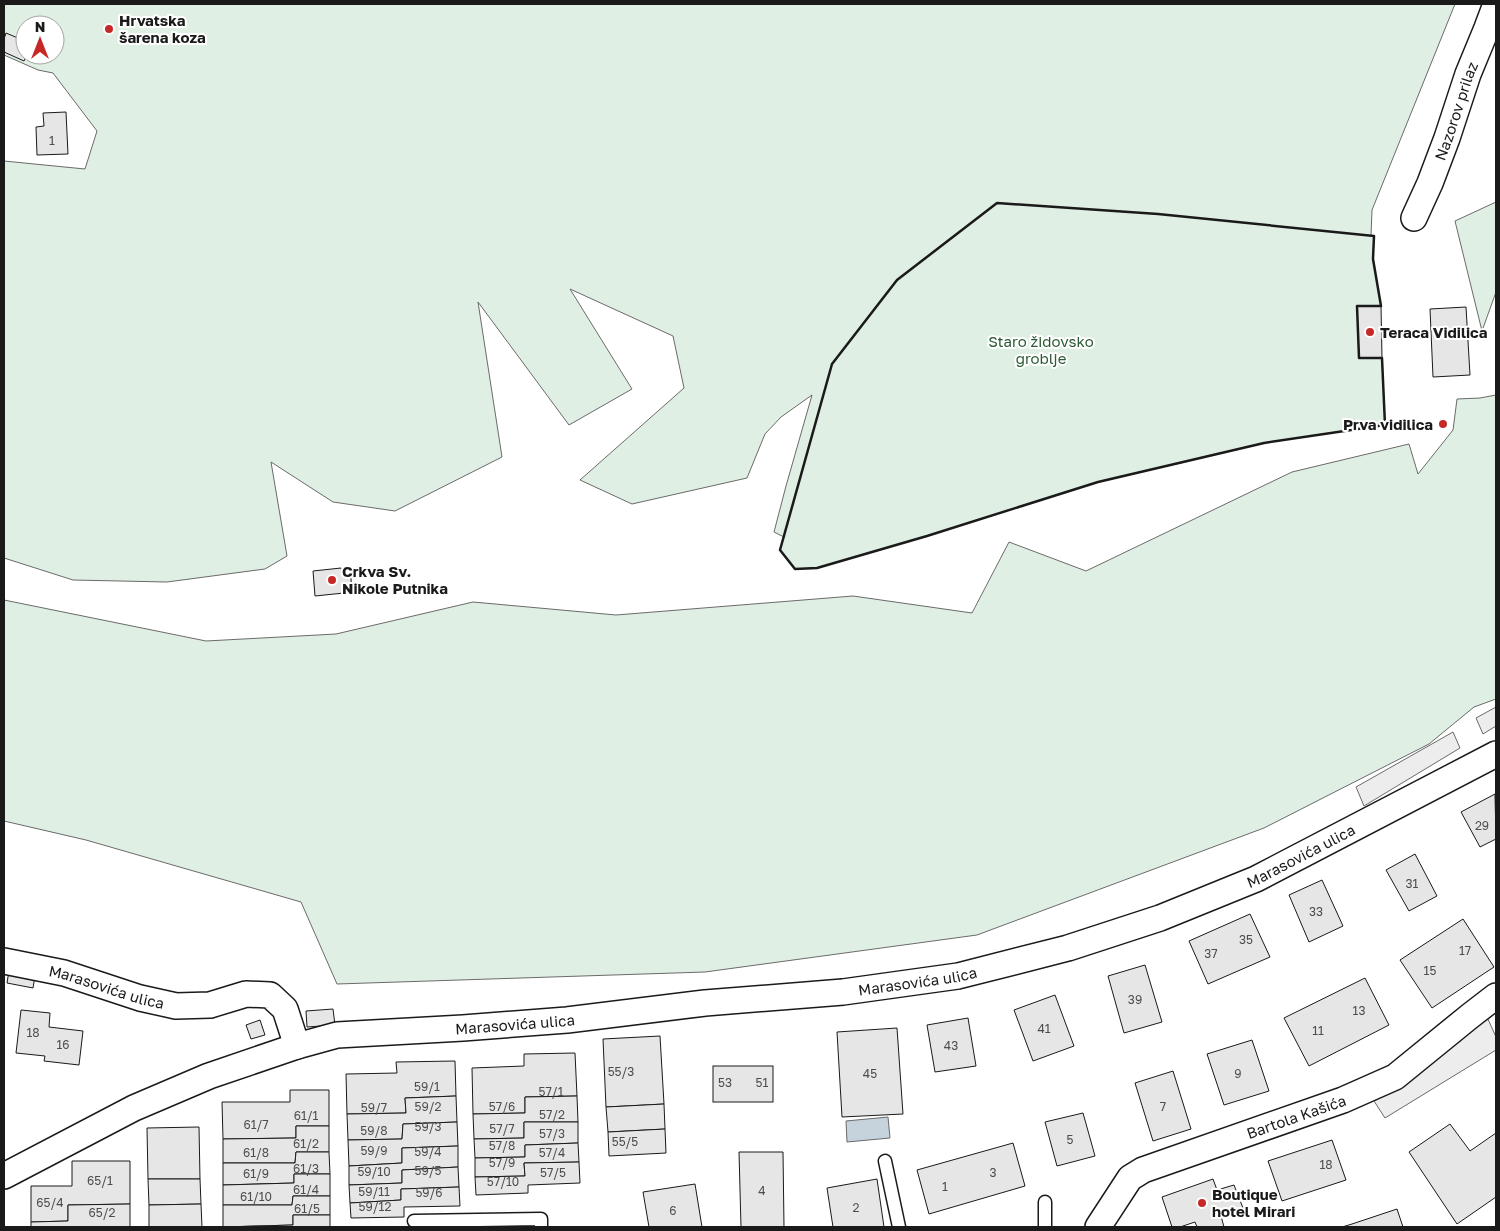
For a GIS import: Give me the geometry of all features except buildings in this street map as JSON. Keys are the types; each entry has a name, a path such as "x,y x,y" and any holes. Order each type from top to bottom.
{"street":[{"name":"Nazorov prilaz","path":"1414,218 1448,138 1468,74 1496,4"},
{"name":"Marasovića ulica","path":"4,1176 134,1108 209,1076 297,1046 337,1035 567,1020 705,1003 843,992 958,976 1086,942 1160,918 1256,879 1496,754"},
{"name":"Marasovića ulica","path":"4,961 64,973 140,998 176,1006 210,1005 246,994 270,995 285,1009 297,1046"},
{"name":"Bartola Kašića","path":"1098,1227 1130,1178 1136,1174 1343,1100 1395,1077 1496,996"}],"lane":[{"path":"885,1161 899,1227"},
{"path":"1045,1202 1045,1227"},
{"path":"414,1221 541,1219 541,1227"}],"green space":[{"name":"Staro židovsko groblje","path":"4,4 1455,4 1372,210 1371,235 1374,236 1373,259 1381,306 1358,307 1359,358 1382,358 1385,425 1264,443 1098,482 927,536 817,568 795,569 780,550 784,537 774,532 812,395 781,417 765,434 747,478 632,504 580,480 684,388 673,336 570,289 632,389 569,425 478,302 502,457 395,511 333,502 271,462 287,556 265,569 167,582 73,580 4,558 4,161 85,169 97,131 53,73 27,65 65,65 65,15 15,15 15,60 4,55"},
{"path":"1496,202 1496,292 1482,331 1455,221"},
{"path":"1496,395 1496,699 1474,707 1429,744 1264,828 977,935 705,972 337,984 301,902 86,840 4,821 4,600 206,641 336,634 473,602 616,615 853,596 972,613 1009,542 1086,571 1292,472 1409,444 1418,474 1453,430 1457,399"}],"shaded area":[{"path":"1496,707 1496,726 1483,734 1476,718"},
{"path":"1453,732 1460,748 1364,806 1356,787"},
{"path":"1487,1017 1496,1037 1496,1050 1385,1118 1374,1101 1405,1083"},
{"path":"888,1117 890,1138 847,1142 846,1121"}],"wall":[{"path":"997,203 1158,214 1374,236 1373,259 1381,306 1357,306 1359,358 1382,358 1385,425 1264,443 1098,482 927,536 817,568 795,569 780,550 832,364 897,280 997,203"}],"place":[{"name":"Hrvatska šarena koza","path":"109,29"},
{"name":"Teraca Vidilica","path":"1370,332"},
{"name":"Prva vidilica","path":"1443,424"},
{"name":"Crkva Sv. Nikole Putnika","path":"332,580"},
{"name":"Boutique hotel Mirari","path":"1202,1203"}]}
